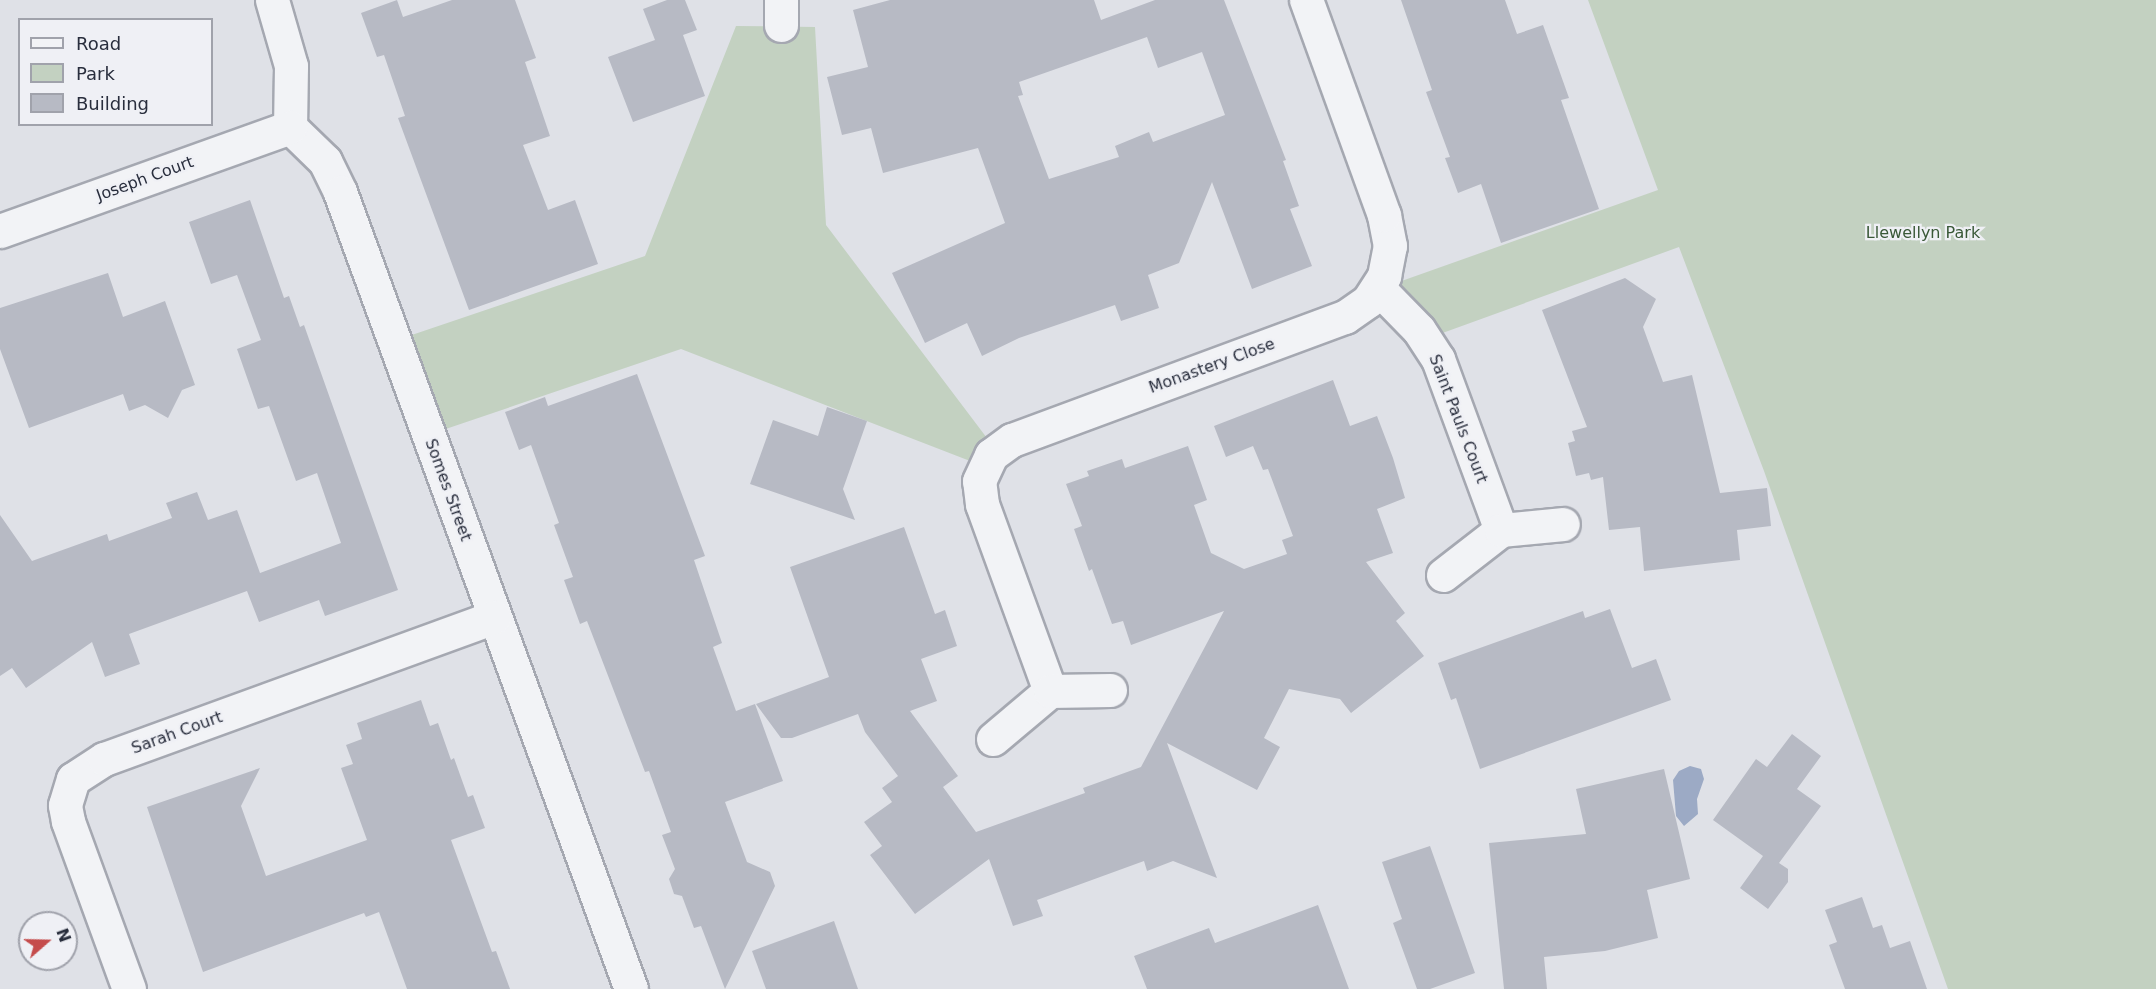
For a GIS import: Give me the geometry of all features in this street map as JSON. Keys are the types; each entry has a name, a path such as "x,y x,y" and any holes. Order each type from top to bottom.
{"street":[{"path":"272,0 291,66 290,127"},
{"name":"Monastery Close","path":"1050,691 982,504 979,481 991,455 1012,440 1345,317 1358,310 1379,290 1388,262 1388,230 1306,0"},
{"name":"Joseph Court","path":"0,231 290,127"},
{"name":"Somes Street","path":"290,127 325,161 340,192 631,989"},
{"name":"Saint Pauls Court","path":"1379,290 1419,330 1438,359 1501,530"},
{"path":"1443,575 1501,530 1563,524"},
{"name":"Sarah Court","path":"129,989 68,821 65,805 74,779 104,759 494,617"},
{"path":"993,739 1050,691 1110,690"}],"green space":[{"name":"Llewellyn Park","path":"1588,0 2156,0 2156,989 1948,989 1764,471 1679,247 1426,339 1379,289 1658,190"},
{"path":"736,26 815,27 826,225 996,450 983,466 681,349 428,435 394,341 645,256"}],"water":[{"path":"1690,766 1701,769 1704,779 1697,799 1698,814 1684,826 1676,816 1673,780 1679,771"}],"building":[{"path":"397,0 403,17 452,0 515,0 536,58 525,62 550,136 523,145 548,210 575,200 598,264 469,310 398,118 405,116 384,55 377,57 361,13"},
{"path":"667,0 685,0 697,30 683,35 705,96 633,122 608,57 655,40 643,9"},
{"path":"890,0 1094,0 1101,20 1155,0 1224,0 1286,160 1283,161 1299,206 1290,209 1312,266 1252,289 1212,182 1179,263 1148,275 1159,308 1121,321 1115,305 1019,338 982,356 967,323 925,343 892,273 1005,223 978,148 883,173 871,128 842,135 827,77 868,67 853,10","holes":["1147,37 1158,68 1202,52 1225,115 1153,142 1149,132 1115,146 1119,157 1049,179 1018,96 1023,95 1019,82"]},
{"path":"1401,0 1505,0 1517,34 1543,25 1569,98 1561,100 1599,209 1501,243 1481,184 1458,193 1445,158 1450,157 1426,92 1432,90"},
{"path":"250,200 284,298 289,296 300,327 304,325 398,590 325,616 319,600 259,622 247,591 129,634 140,664 105,677 92,642 26,688 12,668 0,676 0,515 32,561 107,534 109,541 172,518 166,503 197,492 208,520 237,510 260,573 341,543 317,473 296,481 269,406 258,409 237,349 261,340 237,275 211,284 189,222"},
{"path":"108,273 123,317 165,301 195,385 182,390 168,418 145,405 129,411 123,394 29,428 0,349 0,308"},
{"path":"1625,278 1656,299 1643,327 1663,382 1692,375 1720,493 1767,488 1771,526 1737,530 1740,560 1644,571 1640,527 1609,530 1603,477 1591,480 1589,473 1576,476 1568,443 1575,441 1572,431 1587,427 1542,310"},
{"path":"637,374 705,556 694,560 722,643 713,647 736,711 755,704 783,781 725,802 747,862 770,872 775,886 725,989 701,926 694,928 682,896 674,894 669,879 675,869 662,835 671,832 649,771 645,772 587,621 580,624 564,580 573,577 554,525 559,523 531,445 519,450 505,412 545,397 548,406"},
{"path":"1333,380 1350,426 1377,416 1393,458 1405,498 1377,509 1393,553 1366,562 1405,613 1396,621 1424,656 1351,713 1340,699 1289,689 1264,738 1280,747 1257,790 1167,743 1217,878 1173,861 1147,871 1144,861 1037,900 1043,916 1013,926 989,859 915,914 870,855 882,846 864,822 892,802 882,788 898,776 865,732 858,714 792,738 781,738 756,704 829,677 790,567 904,527 935,614 945,610 957,646 921,659 937,701 910,711 958,776 943,787 976,832 1085,793 1083,788 1141,767 1224,611 1131,645 1123,621 1112,624 1092,569 1089,571 1074,529 1082,526 1066,484 1089,476 1087,471 1122,459 1125,468 1188,446 1207,500 1194,505 1211,553 1244,569 1287,554 1282,540 1293,536 1268,469 1263,470 1253,446 1226,457 1214,426"},
{"path":"827,407 867,421 843,489 855,520 750,484 773,420 818,436"},
{"path":"1610,609 1632,668 1656,659 1671,700 1480,769 1456,698 1451,700 1438,663 1583,611 1585,618"},
{"path":"421,700 430,726 438,723 451,760 454,758 468,797 473,795 485,828 451,840 492,952 496,951 510,989 407,989 379,912 366,917 364,913 203,972 147,807 260,768 241,806 266,876 367,840 341,768 353,764 346,745 362,739 357,723"},
{"path":"1792,734 1821,756 1797,789 1821,806 1779,863 1788,869 1788,882 1768,909 1740,888 1763,856 1713,820 1756,759 1767,767"},
{"path":"1664,769 1690,879 1647,890 1658,938 1605,951 1544,957 1547,989 1504,989 1489,843 1586,834 1576,789"},
{"path":"1430,846 1475,973 1430,989 1417,989 1393,923 1402,919 1382,862"},
{"path":"1862,897 1873,928 1882,925 1890,948 1910,941 1927,989 1845,989 1829,945 1837,942 1825,910"},
{"path":"1318,905 1349,989 1147,989 1134,956 1209,928 1215,943"},
{"path":"834,921 858,989 766,989 752,951"}]}
